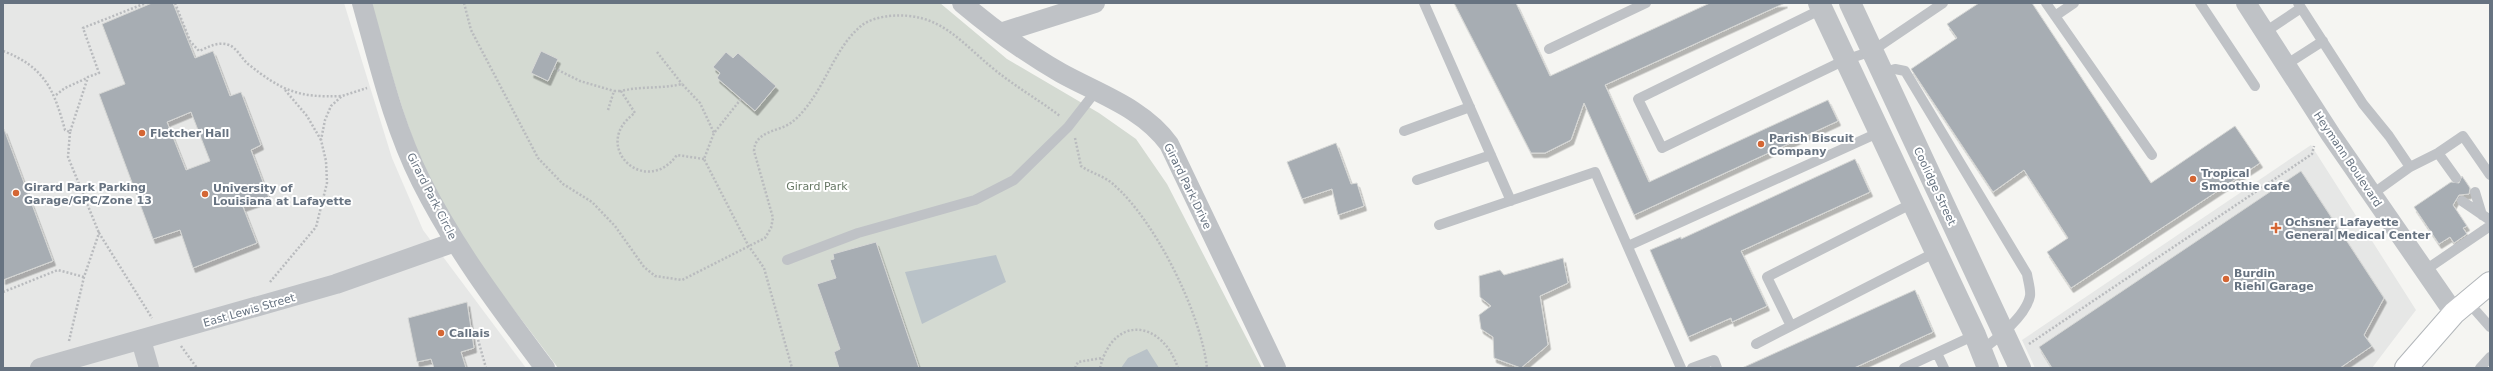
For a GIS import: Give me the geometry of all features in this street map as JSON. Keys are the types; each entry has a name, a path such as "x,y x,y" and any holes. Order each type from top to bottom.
{"main road":[{"path":"2406,368 2461,307 2490,283"}],"street":[{"name":"Girard Park Circle","path":"362,3 404,139 421,180 454,242 545,368"},
{"name":"Girard Park Drive","path":"962,3 1000,33 1054,68 1128,107 1149,122 1169,144 1276,368"},
{"path":"1000,33 1095,3"},
{"name":"Heymann Boulevard","path":"2246,3 2371,195 2424,271 2461,307"},
{"name":"Coolidge Street","path":"1855,5 1882,73 2017,361"},
{"path":"1821,6 1981,351"},
{"name":"East Lewis Street","path":"40,368 336,284 454,242"},
{"path":"141,340 149,368"}],"lane":[{"path":"1424,3 1511,200"},
{"path":"1548,49 1646,3"},
{"path":"1821,6 1638,99 1662,148 1845,60 1872,50 1943,3"},
{"path":"2046,3 2152,155"},
{"path":"2055,16 2074,3"},
{"path":"2200,3 2255,86"},
{"path":"2265,32 2300,6 2363,104 2389,136 2410,167"},
{"path":"2287,64 2322,41"},
{"path":"1882,73 1895,69 1905,71 2027,274 2030,296 2020,315 2004,334 1981,351 1937,353 1904,368"},
{"path":"787,260 858,233 975,200 1014,180 1068,126 1096,91"},
{"path":"1404,131 1470,107"},
{"path":"1628,246 1880,132"},
{"path":"2371,195 2410,167 2438,153 2463,136 2490,175"},
{"path":"2438,153 2456,178"},
{"path":"1417,180 1491,155"},
{"path":"1439,224 1595,172 1681,368"},
{"path":"2486,218 2468,196 2486,218"},
{"path":"1791,326 1767,277 1913,203"},
{"path":"2424,271 2490,226"},
{"path":"1756,344 1936,252"},
{"path":"2461,307 2490,327"},
{"path":"1937,353 1944,368"},
{"path":"2480,368 2490,357"},
{"path":"1692,368 1714,360 1717,368"}],"path":[{"path":"56,95 64,88 99,73 83,28 146,3"},
{"path":"175,3 190,41 200,51 220,43 231,45 247,64 285,90 307,116 321,140 326,161 327,184 316,227 270,282"},
{"path":"464,3 471,30 538,158 563,184 592,202 615,226 650,272 655,276 682,280 748,245 765,238 771,228 773,218 754,151 756,141 763,135 792,123 810,103 845,43 862,25 873,20 901,15 928,18 959,36 996,71 1057,114 1068,126 1074,136 1081,166 1112,183 1146,218 1184,288 1206,356 1207,368"},
{"path":"3,51 30,65 56,95 65,130 70,132"},
{"path":"657,52 682,84 700,103 714,133"},
{"path":"554,68 580,80 614,91 644,86 658,87 682,84"},
{"path":"88,77 70,132 68,157 99,233 145,310 170,332 197,368"},
{"path":"285,90 304,96 342,96 368,88"},
{"path":"608,110 614,91"},
{"path":"621,91 635,113 621,126 617,147 624,162 631,167 648,172 665,168 677,155 704,159"},
{"path":"321,140 325,120 331,106 342,96"},
{"path":"741,99 714,133 704,159 748,245 764,268 792,368"},
{"path":"2017,361 2312,154 2314,146"},
{"path":"68,343 84,277 99,233"},
{"path":"3,292 58,270 84,277"},
{"path":"1100,368 1102,358 1118,335 1127,330 1140,330 1151,334 1164,343 1173,355 1178,368"},
{"path":"477,336 486,368"},
{"path":"1075,368 1078,362 1102,358"}],"shaded area":[{"name":"University of Louisiana at Lafayette","path":"3,3 344,3 392,158 423,230 526,368 3,368"},
{"name":"Ochsner Lafayette General Medical Center","path":"2311,145 2416,310 2372,368 2035,368 2022,340"},
{"path":"996,255 1006,282 922,324 905,272"},
{"path":"1147,349 1159,368 1121,368 1128,358"}],"green space":[{"name":"Girard Park","path":"371,3 940,3 1007,59 1099,113 1136,139 1167,184 1262,368 558,368 480,264 456,229 441,203 416,148"}],"building":[{"name":"Fletcher Hall","path":"152,3 173,3 195,58 213,51 230,96 241,92 261,145 251,150 269,198 243,207 257,243 193,268 180,230 153,239 99,94 125,84 102,24","holes":["191,112 210,161 186,170 167,122"]},
{"path":"1454,3 1516,3 1550,76 1710,3 1785,3 1605,85 1649,182 1828,100 1838,121 1634,215 1584,103 1571,140 1545,153 1531,153"},
{"path":"1979,3 2032,3 2151,183 2235,126 2260,163 2071,288 2047,252 2068,238 2024,170 1993,192 1911,69 1957,38 1947,24"},
{"path":"541,51 558,59 548,81 531,73"},
{"path":"726,52 733,58 738,53 776,86 755,111 717,78 720,73 713,67"},
{"name":"Girard Park Parking Garage/GPC/Zone 13","path":"4,129 53,261 3,280 3,130"},
{"path":"1336,143 1351,184 1357,183 1364,206 1338,215 1332,189 1302,199 1287,162"},
{"path":"1855,159 1870,192 1741,251 1767,306 1732,322 1731,318 1688,337 1650,250 1681,237 1681,239"},
{"name":"Ochsner Lafayette General Medical Center","path":"2301,171 2384,298 2364,335 2372,346 2340,368 2052,368 2039,347"},
{"path":"2462,176 2470,188 2469,194 2459,195 2453,205 2467,226 2463,228 2467,234 2454,243 2450,237 2439,244 2414,207 2451,182 2459,183"},
{"path":"876,242 919,368 839,368 834,352 840,349 817,284 836,278 830,260 834,259 833,254"},
{"path":"1563,258 1568,283 1540,296 1548,345 1521,368 1494,358 1493,337 1481,329 1479,315 1491,306 1480,297 1479,276 1500,270 1504,275"},
{"path":"1915,290 1933,332 1854,368 1742,368"},
{"name":"Callais","path":"467,302 474,348 461,352 466,368 434,368 431,359 417,362 408,318"}],"place":[{"name":"Fletcher Hall","path":"142,133"},
{"name":"Parish Biscuit Company","path":"1761,144"},
{"name":"Tropical Smoothie cafe","path":"2193,179"},
{"name":"Girard Park Parking Garage/GPC/Zone 13","path":"16,193"},
{"name":"University of Louisiana at Lafayette","path":"205,194"},
{"name":"Ochsner Lafayette General Medical Center","path":"2276,228"},
{"name":"Burdin Riehl Garage","path":"2226,279"},
{"name":"Callais","path":"441,333"}]}
